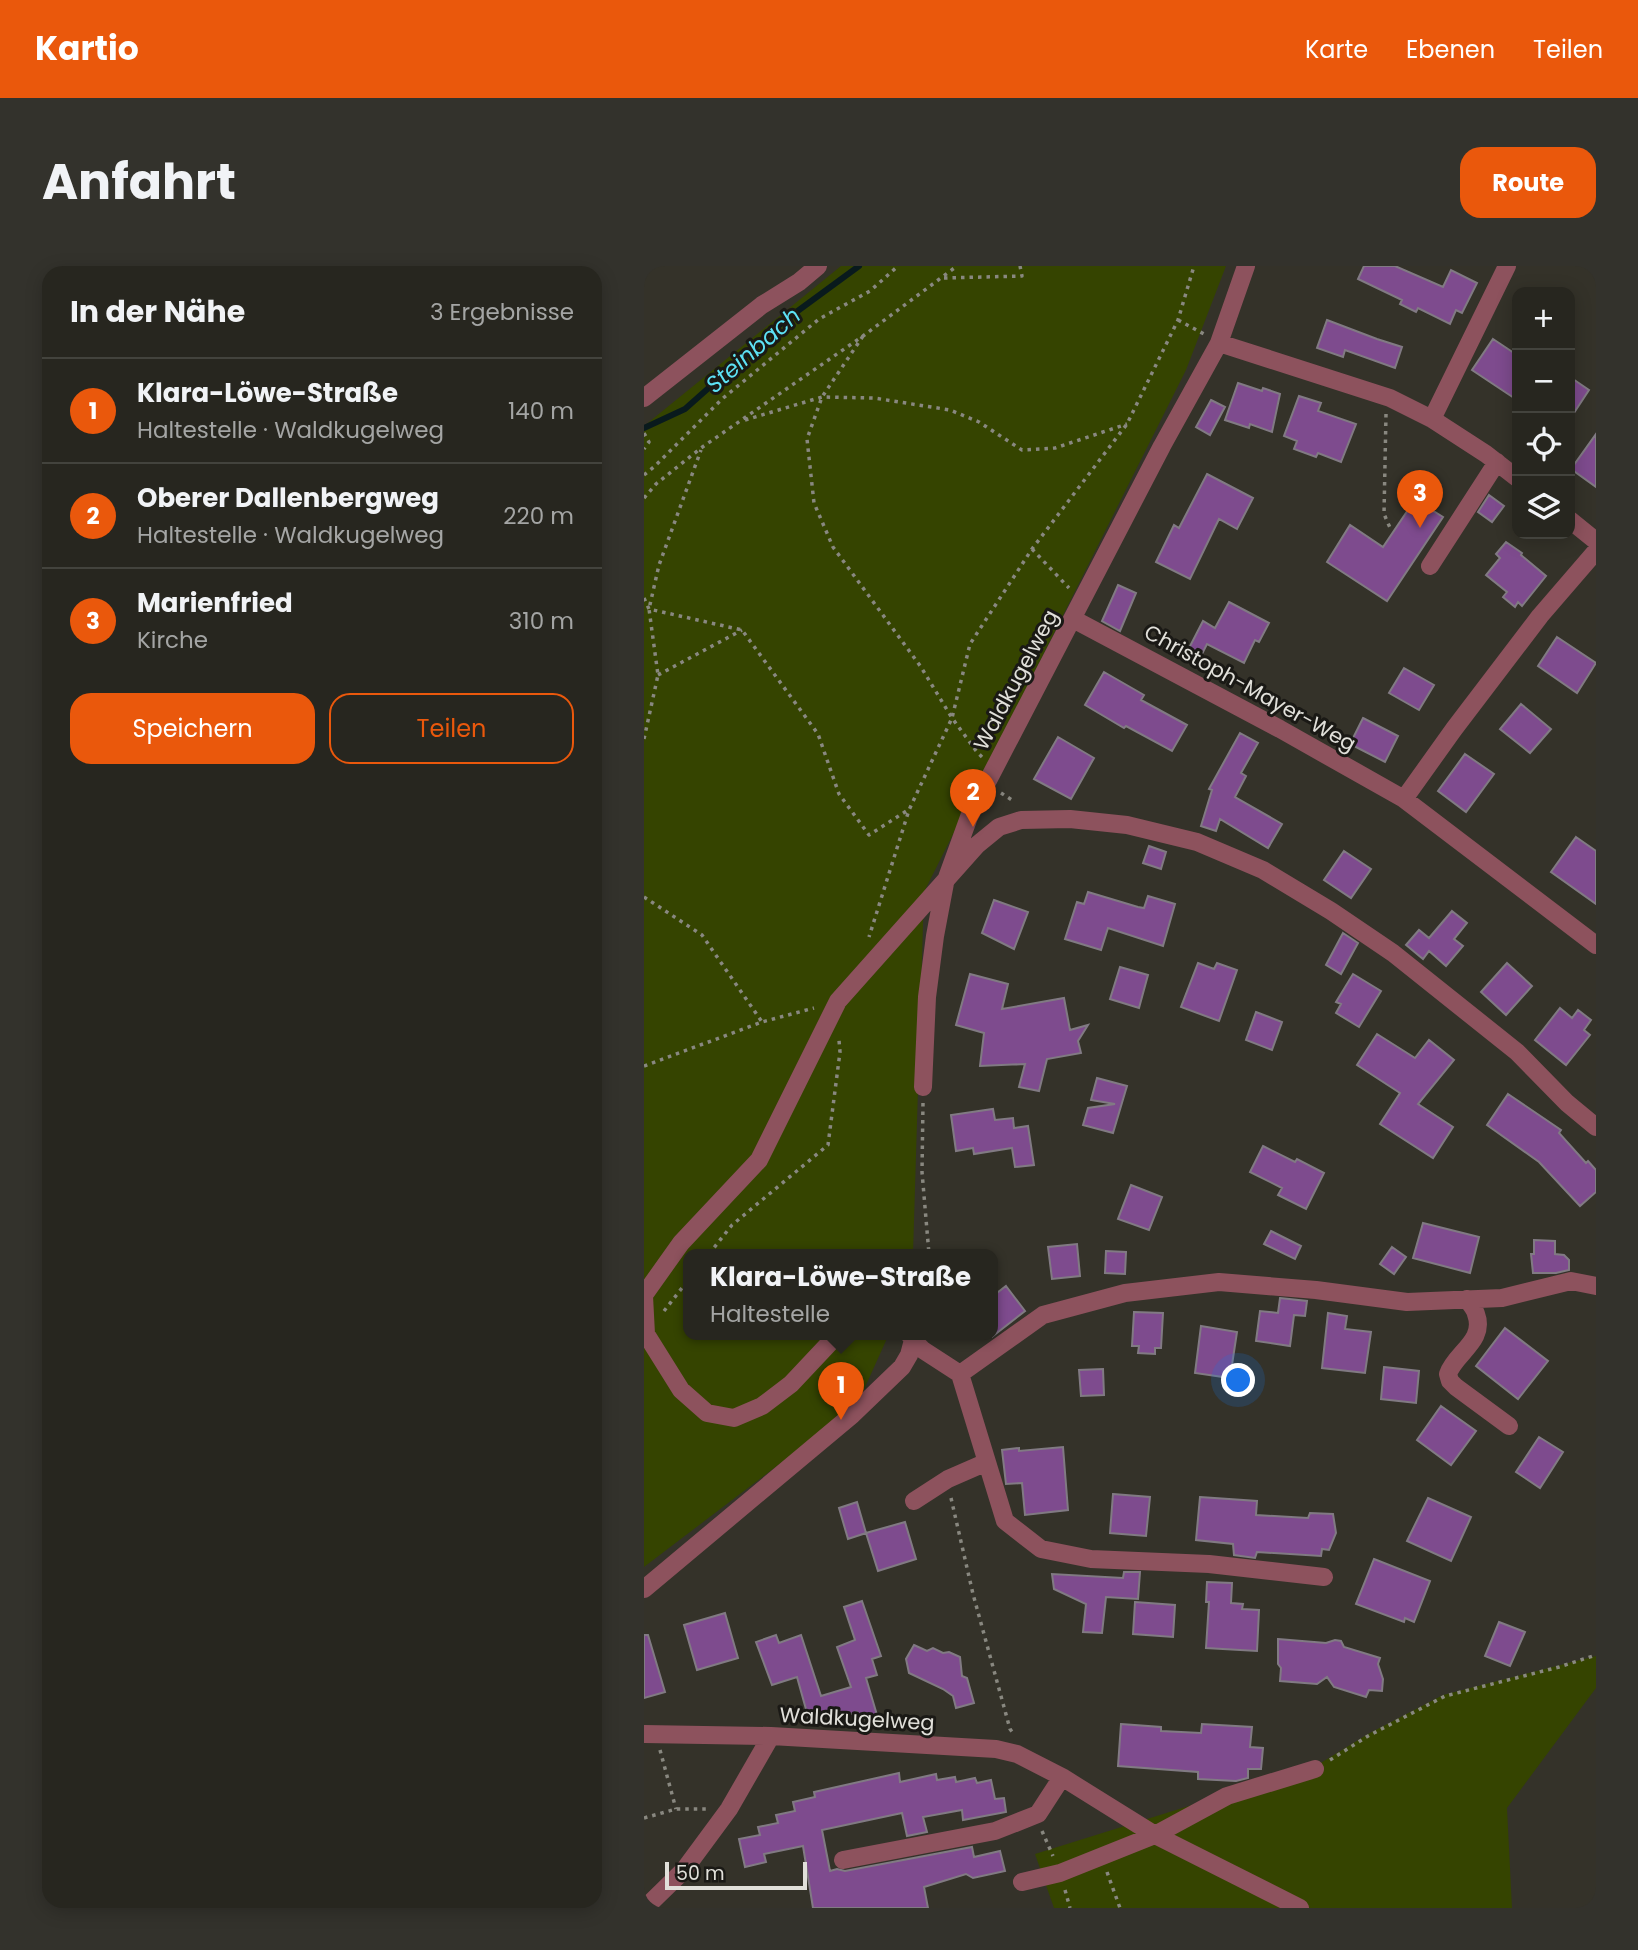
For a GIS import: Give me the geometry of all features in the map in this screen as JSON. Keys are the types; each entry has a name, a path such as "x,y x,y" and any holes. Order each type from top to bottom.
{"street":[{"path":"646,392 818,266"},
{"name":"Waldkugelweg","path":"832,1340 791,1384 762,1406 734,1418 707,1413 681,1390 646,1334 644,1295 681,1244 759,1160 838,1001 945,883 969,817 1162,446 1219,343 1247,266"},
{"path":"1432,419 1507,266"},
{"path":"1219,343 1390,398 1432,419 1514,476"},
{"path":"1430,566 1497,462"},
{"path":"1575,524 1596,541"},
{"path":"1404,799 1540,616 1596,551"},
{"name":"Christoph-Mayer-Weg","path":"1078,611 1404,799 1596,945"},
{"path":"923,1087 927,997 945,883 977,845 999,827 1021,820 1070,819 1127,825 1197,842 1263,870 1393,953 1517,1052 1567,1103 1596,1127"},
{"path":"960,1374 1042,1315 1125,1293 1219,1282 1316,1290 1407,1302 1502,1298 1571,1281 1596,1286"},
{"path":"1467,1299 1476,1314 1478,1327 1474,1339 1450,1368 1450,1381 1509,1426"},
{"path":"644,1589 852,1415 902,1367 909,1355 911,1340"},
{"path":"914,1340 923,1350 960,1374 1005,1521 1041,1549 1091,1559 1209,1564 1324,1577"},
{"path":"914,1501 948,1479 987,1462"},
{"name":"Waldkugelweg","path":"650,1734 771,1736 996,1749 1017,1754 1062,1777 1155,1835 1300,1908"},
{"path":"645,1908 684,1870 729,1809 771,1736"},
{"path":"1022,1882 1060,1873 1155,1835 1227,1796 1315,1769"},
{"path":"843,1860 995,1831 1038,1814 1062,1777"}],"path":[{"path":"644,475 722,398 819,319 870,291 898,266"},
{"path":"644,498 656,484 701,449 863,336 957,266"},
{"path":"942,278 1022,276 1020,266"},
{"path":"869,939 909,810 952,718 970,644 1032,549 1127,424 1178,320 1194,266"},
{"path":"1178,320 1219,343"},
{"path":"863,336 822,397 807,439 814,503 833,547 921,667 952,718 977,752 996,767"},
{"path":"745,419 822,397 874,398 950,410 979,422 1022,450 1055,448 1127,424"},
{"path":"1390,398 1387,412 1384,514 1391,530"},
{"path":"644,433 649,442 644,449"},
{"path":"649,609 659,565 701,449"},
{"path":"1032,549 1078,611"},
{"path":"644,598 649,609 658,675 644,738"},
{"path":"649,609 742,630 818,734 839,794 869,835 909,810"},
{"path":"658,675 742,630"},
{"path":"988,784 1023,807"},
{"path":"644,897 702,935 762,1022"},
{"path":"644,1066 762,1022 838,1001"},
{"path":"713,1249 732,1225 828,1145 840,1052 839,1039"},
{"path":"923,1087 922,1172 929,1249"},
{"path":"646,1334 683,1287"},
{"path":"948,1479 973,1594 1010,1729 1019,1740 1017,1754"},
{"path":"1315,1769 1368,1736 1445,1696 1596,1655"},
{"path":"650,1734 676,1809"},
{"path":"644,1818 676,1809 729,1809"},
{"path":"1103,1856 1121,1908"}],"green space":[{"path":"841,266 1226,266 1186,370 924,892 913,1249 683,1249 683,1340 886,1340 857,1405 644,1567 644,426"},
{"path":"1596,1656 1596,1688 1507,1808 1512,1908 1054,1908 1035,1854 1314,1767 1368,1734 1443,1695"}],"building":[{"path":"1364,266 1395,266 1443,287 1451,270 1477,283 1462,313 1456,310 1450,324 1418,308 1416,312 1400,304 1402,300 1358,279"},
{"path":"1327,320 1402,347 1395,368 1345,350 1343,357 1317,348"},
{"path":"1493,339 1512,352 1512,397 1472,370"},
{"path":"1575,380 1589,390 1575,411"},
{"path":"1238,383 1280,394 1272,432 1250,424 1249,428 1225,420"},
{"path":"1299,396 1321,403 1318,411 1356,424 1341,462 1318,453 1316,457 1294,449 1297,441 1284,436"},
{"path":"1211,400 1225,407 1210,435 1196,427"},
{"path":"1596,434 1596,487 1575,472 1575,463"},
{"path":"1207,474 1253,498 1237,529 1219,519 1190,579 1156,562 1174,525 1179,528"},
{"path":"1489,495 1504,506 1492,522 1478,512"},
{"path":"1419,502 1443,517 1387,601 1327,562 1350,525 1383,547 1412,504 1416,507"},
{"path":"1506,542 1546,576 1522,606 1518,602 1515,607 1503,597 1507,592 1486,575 1500,558 1496,554"},
{"path":"1118,585 1136,593 1120,631 1102,621"},
{"path":"1229,602 1269,623 1259,642 1255,640 1244,663 1207,644 1201,656 1188,650 1203,621 1215,628"},
{"path":"1557,637 1596,663 1577,693 1538,666"},
{"path":"1404,668 1434,685 1419,710 1389,693"},
{"path":"1104,672 1144,695 1141,700 1187,725 1172,751 1126,726 1124,728 1085,705"},
{"path":"1521,704 1551,729 1530,753 1500,729"},
{"path":"1363,718 1398,736 1385,762 1350,744"},
{"path":"1240,733 1258,743 1241,773 1246,776 1235,797 1282,824 1268,848 1220,819 1216,831 1201,826 1212,790 1209,789"},
{"path":"1058,737 1094,758 1071,799 1034,779"},
{"path":"1465,754 1494,774 1466,812 1438,791"},
{"path":"1576,837 1596,851 1596,904 1551,872"},
{"path":"1149,846 1166,852 1161,869 1143,863"},
{"path":"1344,851 1371,869 1351,898 1324,880"},
{"path":"1088,892 1144,908 1148,896 1175,904 1163,946 1108,928 1101,950 1065,939 1077,902 1084,904"},
{"path":"994,900 1028,912 1014,949 982,933"},
{"path":"1452,911 1467,923 1454,939 1463,946 1446,966 1429,951 1423,959 1406,945 1419,930 1429,938"},
{"path":"1343,933 1358,943 1341,974 1326,965"},
{"path":"1198,963 1214,969 1217,963 1237,970 1219,1021 1181,1007"},
{"path":"1507,963 1532,986 1506,1015 1481,992"},
{"path":"1120,967 1148,975 1139,1008 1110,999"},
{"path":"970,974 1008,984 1002,1009 1064,998 1070,1030 1088,1025 1078,1041 1081,1053 1047,1059 1039,1091 1019,1087 1025,1064 980,1066 984,1033 956,1025"},
{"path":"1353,974 1381,991 1359,1027 1336,1013 1341,1004 1336,1002"},
{"path":"1560,1008 1572,1018 1578,1010 1591,1020 1584,1030 1590,1035 1566,1065 1535,1040"},
{"path":"1256,1012 1282,1022 1272,1050 1246,1040"},
{"path":"1377,1034 1415,1058 1429,1040 1454,1060 1418,1104 1453,1127 1433,1158 1380,1124 1400,1093 1357,1065"},
{"path":"1097,1078 1127,1086 1113,1133 1083,1125 1088,1108 1115,1104 1091,1100"},
{"path":"1508,1094 1561,1130 1559,1133 1586,1163 1588,1161 1596,1170 1596,1192 1580,1206 1539,1162 1487,1125"},
{"path":"993,1109 995,1120 1013,1118 1014,1128 1028,1126 1034,1165 1015,1167 1012,1148 974,1154 973,1148 956,1151 951,1115"},
{"path":"1263,1146 1324,1173 1306,1209 1278,1195 1282,1188 1250,1172"},
{"path":"1131,1185 1162,1197 1149,1230 1118,1219"},
{"path":"1423,1223 1479,1237 1470,1273 1413,1258"},
{"path":"1271,1231 1301,1246 1295,1259 1264,1244"},
{"path":"1534,1240 1555,1241 1555,1254 1564,1255 1569,1260 1569,1270 1533,1273 1531,1254 1534,1254"},
{"path":"1077,1244 1080,1276 1052,1279 1048,1247"},
{"path":"1392,1247 1406,1257 1394,1274 1380,1264"},
{"path":"1106,1251 1126,1252 1125,1274 1105,1273"},
{"path":"1006,1286 1025,1311 998,1332 998,1292"},
{"path":"1280,1298 1307,1301 1305,1316 1294,1315 1290,1346 1256,1341 1260,1311 1278,1313"},
{"path":"1134,1312 1163,1313 1161,1348 1155,1348 1155,1354 1138,1353 1139,1346 1132,1346"},
{"path":"1328,1313 1347,1316 1345,1329 1371,1332 1365,1373 1322,1368"},
{"path":"1201,1326 1237,1332 1230,1378 1195,1373"},
{"path":"1505,1328 1548,1361 1518,1399 1476,1366"},
{"path":"1384,1367 1419,1371 1416,1403 1381,1399"},
{"path":"1103,1369 1104,1395 1081,1396 1079,1370"},
{"path":"1441,1406 1476,1431 1451,1465 1417,1440"},
{"path":"1539,1437 1563,1452 1540,1488 1516,1472"},
{"path":"1063,1447 1068,1510 1025,1515 1022,1483 1006,1484 1002,1450"},
{"path":"1113,1494 1150,1497 1146,1536 1110,1533"},
{"path":"1200,1497 1257,1501 1256,1515 1308,1518 1310,1513 1333,1514 1336,1533 1329,1550 1322,1549 1321,1556 1257,1552 1255,1558 1234,1555 1233,1544 1196,1540"},
{"path":"1428,1498 1471,1517 1451,1561 1407,1541"},
{"path":"857,1502 866,1533 848,1539 839,1508"},
{"path":"905,1522 916,1559 878,1571 866,1533"},
{"path":"1374,1559 1430,1581 1414,1622 1405,1618 1404,1622 1356,1604"},
{"path":"1124,1572 1140,1572 1138,1599 1106,1597 1102,1633 1083,1632 1086,1604 1054,1589 1052,1574 1123,1578"},
{"path":"1207,1582 1232,1583 1231,1603 1243,1604 1242,1609 1259,1610 1257,1651 1206,1648 1209,1602 1206,1602"},
{"path":"862,1601 881,1656 872,1659 877,1675 866,1678 877,1715 859,1720 857,1712 838,1718 836,1713 809,1720 797,1677 772,1685 756,1642 776,1635 779,1643 801,1635 821,1696 851,1687 837,1647 855,1640 844,1607"},
{"path":"1135,1602 1175,1605 1173,1637 1133,1634"},
{"path":"725,1613 738,1658 697,1670 684,1625"},
{"path":"1499,1622 1525,1632 1510,1666 1485,1656"},
{"path":"644,1635 648,1635 665,1692 644,1698"},
{"path":"1278,1639 1326,1643 1341,1641 1344,1647 1380,1658 1378,1664 1383,1679 1382,1691 1369,1690 1366,1697 1334,1687 1327,1677 1317,1684 1280,1681"},
{"path":"914,1645 927,1651 933,1648 960,1657 962,1676 967,1678 974,1703 956,1708 953,1696 909,1673 906,1659"},
{"path":"1121,1724 1161,1727 1161,1731 1201,1733 1202,1724 1252,1727 1250,1747 1263,1748 1261,1769 1248,1769 1248,1778 1236,1781 1198,1779 1198,1772 1118,1766"},
{"path":"899,1773 900,1782 936,1774 937,1780 955,1777 956,1782 975,1778 977,1783 991,1780 995,1799 1004,1798 1006,1812 963,1820 962,1810 923,1817 927,1832 907,1836 902,1813 822,1830 830,1871 845,1871 972,1847 974,1857 1000,1851 1005,1871 973,1878 966,1874 924,1887 928,1908 813,1908 803,1846 764,1854 766,1862 745,1867 739,1839 760,1835 758,1827 778,1823 776,1815 795,1811 793,1802 815,1797 814,1792"}],"waterway":[{"name":"Steinbach","path":"644,428 685,409 784,321 859,266"}],"place":[{"name":"Marienfried","path":"1420,528"},
{"name":"Oberer Dallenbergweg","path":"973,827"},
{"name":"Klara-Löwe-Straße","path":"841,1420"}]}
